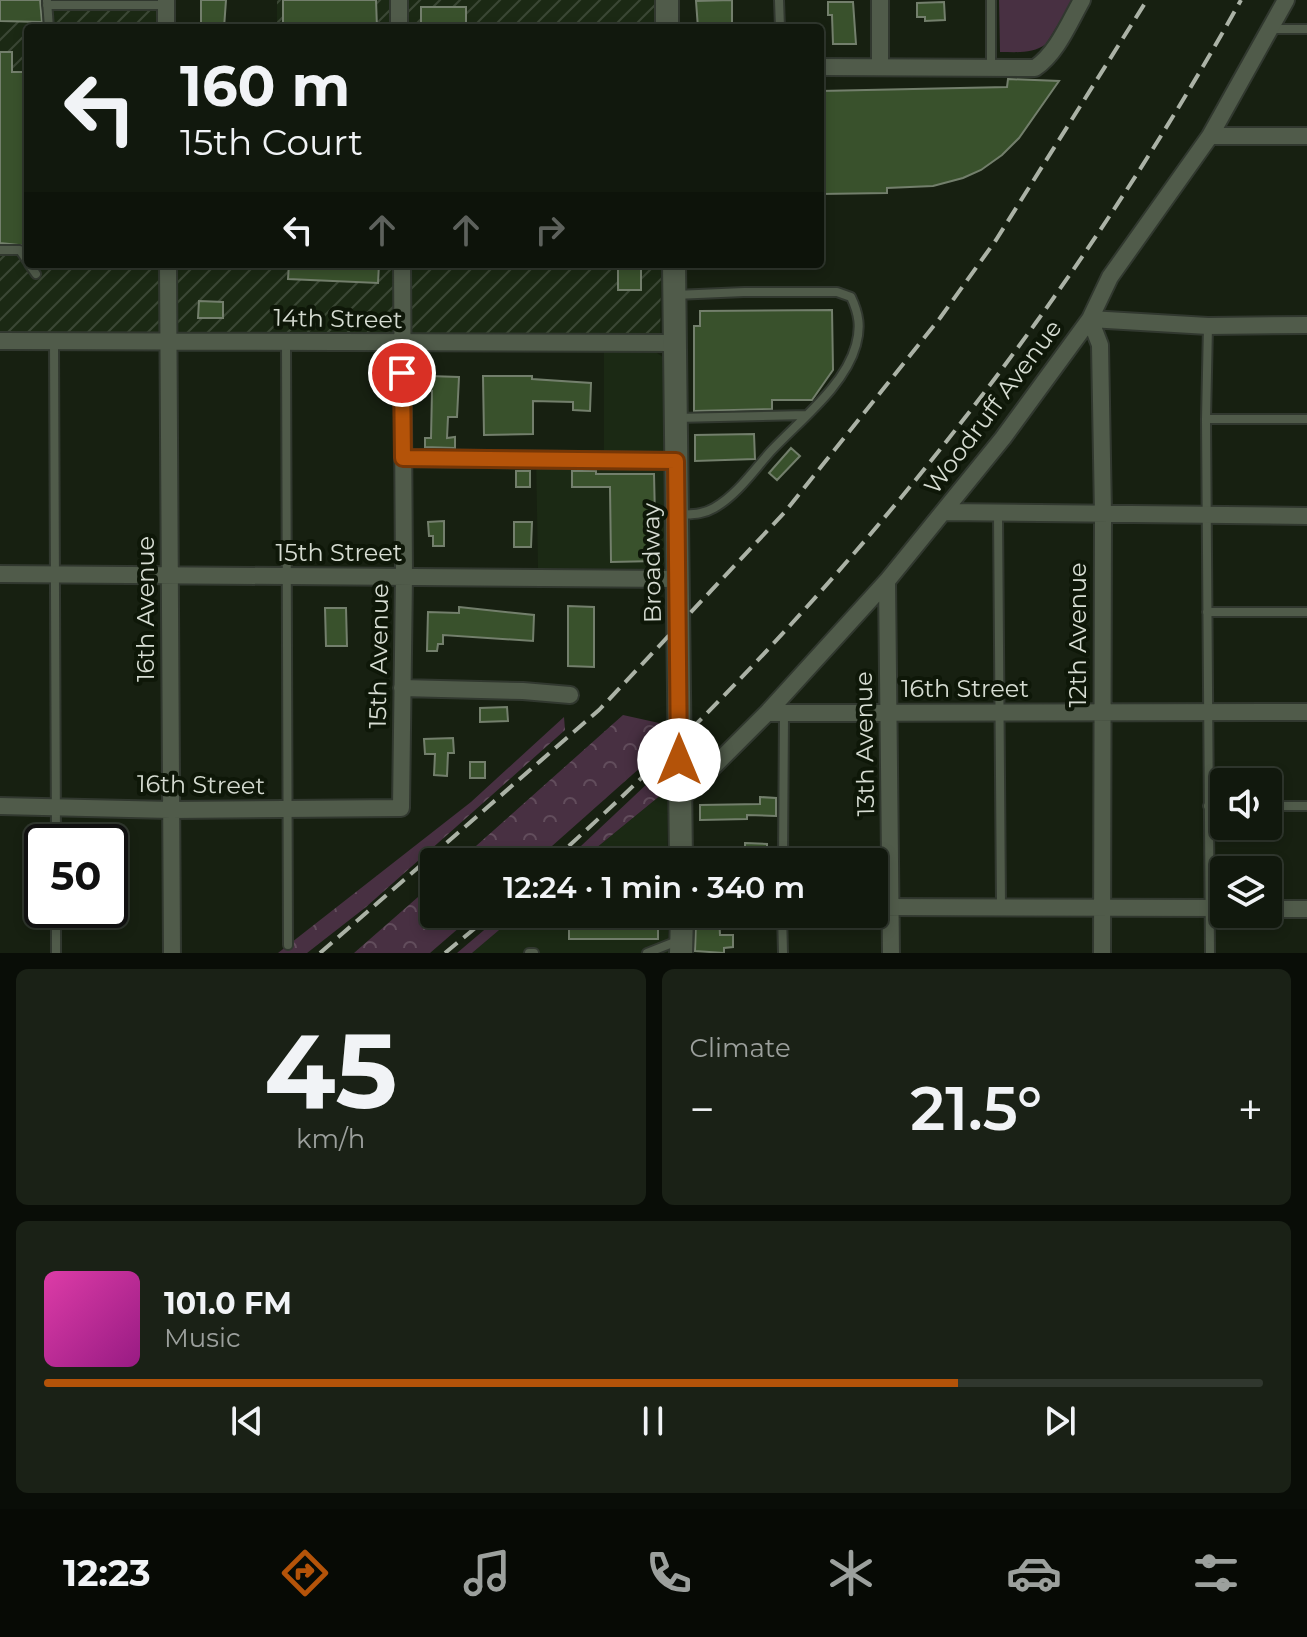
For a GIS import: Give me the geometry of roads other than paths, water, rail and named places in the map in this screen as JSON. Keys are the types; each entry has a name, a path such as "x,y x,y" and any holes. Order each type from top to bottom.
{"main road":[{"path":"667,0 667,24"},
{"name":"Broadway","path":"674,268 681,848"}],"street":[{"path":"399,0 399,24"},
{"path":"880,0 880,67"},
{"path":"824,67 1035,68 1063,34 1082,0"},
{"name":"Woodruff Avenue","path":"679,801 775,713 1003,438 1090,319 1110,277 1210,136 1286,0"},
{"path":"166,2 166,24"},
{"path":"1210,136 1307,136"},
{"name":"16th Avenue","path":"168,268 172,953"},
{"name":"15th Avenue","path":"401,808 404,576 402,268"},
{"path":"1090,319 1208,326 1307,325"},
{"name":"12th Avenue","path":"1090,319 1100,345 1103,514 1102,953"},
{"name":"14th Street","path":"0,341 675,343"},
{"path":"403,458 676,461"},
{"path":"943,512 1307,516"},
{"name":"15th Street","path":"0,574 678,579"},
{"name":"13th Avenue","path":"887,581 891,953"},
{"path":"402,688 570,695"},
{"name":"16th Street","path":"775,713 1307,712"},
{"name":"16th Street","path":"0,806 171,810 401,808"},
{"path":"888,908 1210,908"},
{"path":"1282,909 1307,909"}],"lane":[{"path":"779,0 780,24"},
{"path":"991,0 991,68"},
{"path":"49,24 47,3 166,2"},
{"path":"1270,29 1307,29"},
{"path":"0,250 20,250 24,256"},
{"path":"32,268 36,274"},
{"path":"674,295 837,292 851,297 858,311 860,327 855,349 831,390 808,415 717,506 702,514 677,515"},
{"path":"1208,326 1205,516 1208,806 1212,856"},
{"path":"54,341 56,824"},
{"path":"286,341 288,945"},
{"path":"676,418 808,415"},
{"path":"1206,419 1307,419"},
{"path":"998,514 1001,908"},
{"path":"1207,612 1307,612"},
{"path":"775,713 782,848"},
{"path":"1282,806 1307,806"},
{"path":"56,928 56,953"},
{"path":"782,928 783,953"},
{"path":"1210,953 1214,928"},
{"path":"647,953 681,946"}],"railway":[{"path":"320,953 599,710 784,513 940,318 996,240 1147,0"},
{"path":"566,848 653,767 750,669 843,566 932,460 1016,350 1096,236 1171,120 1241,0"},
{"path":"445,953 475,928"}]}
